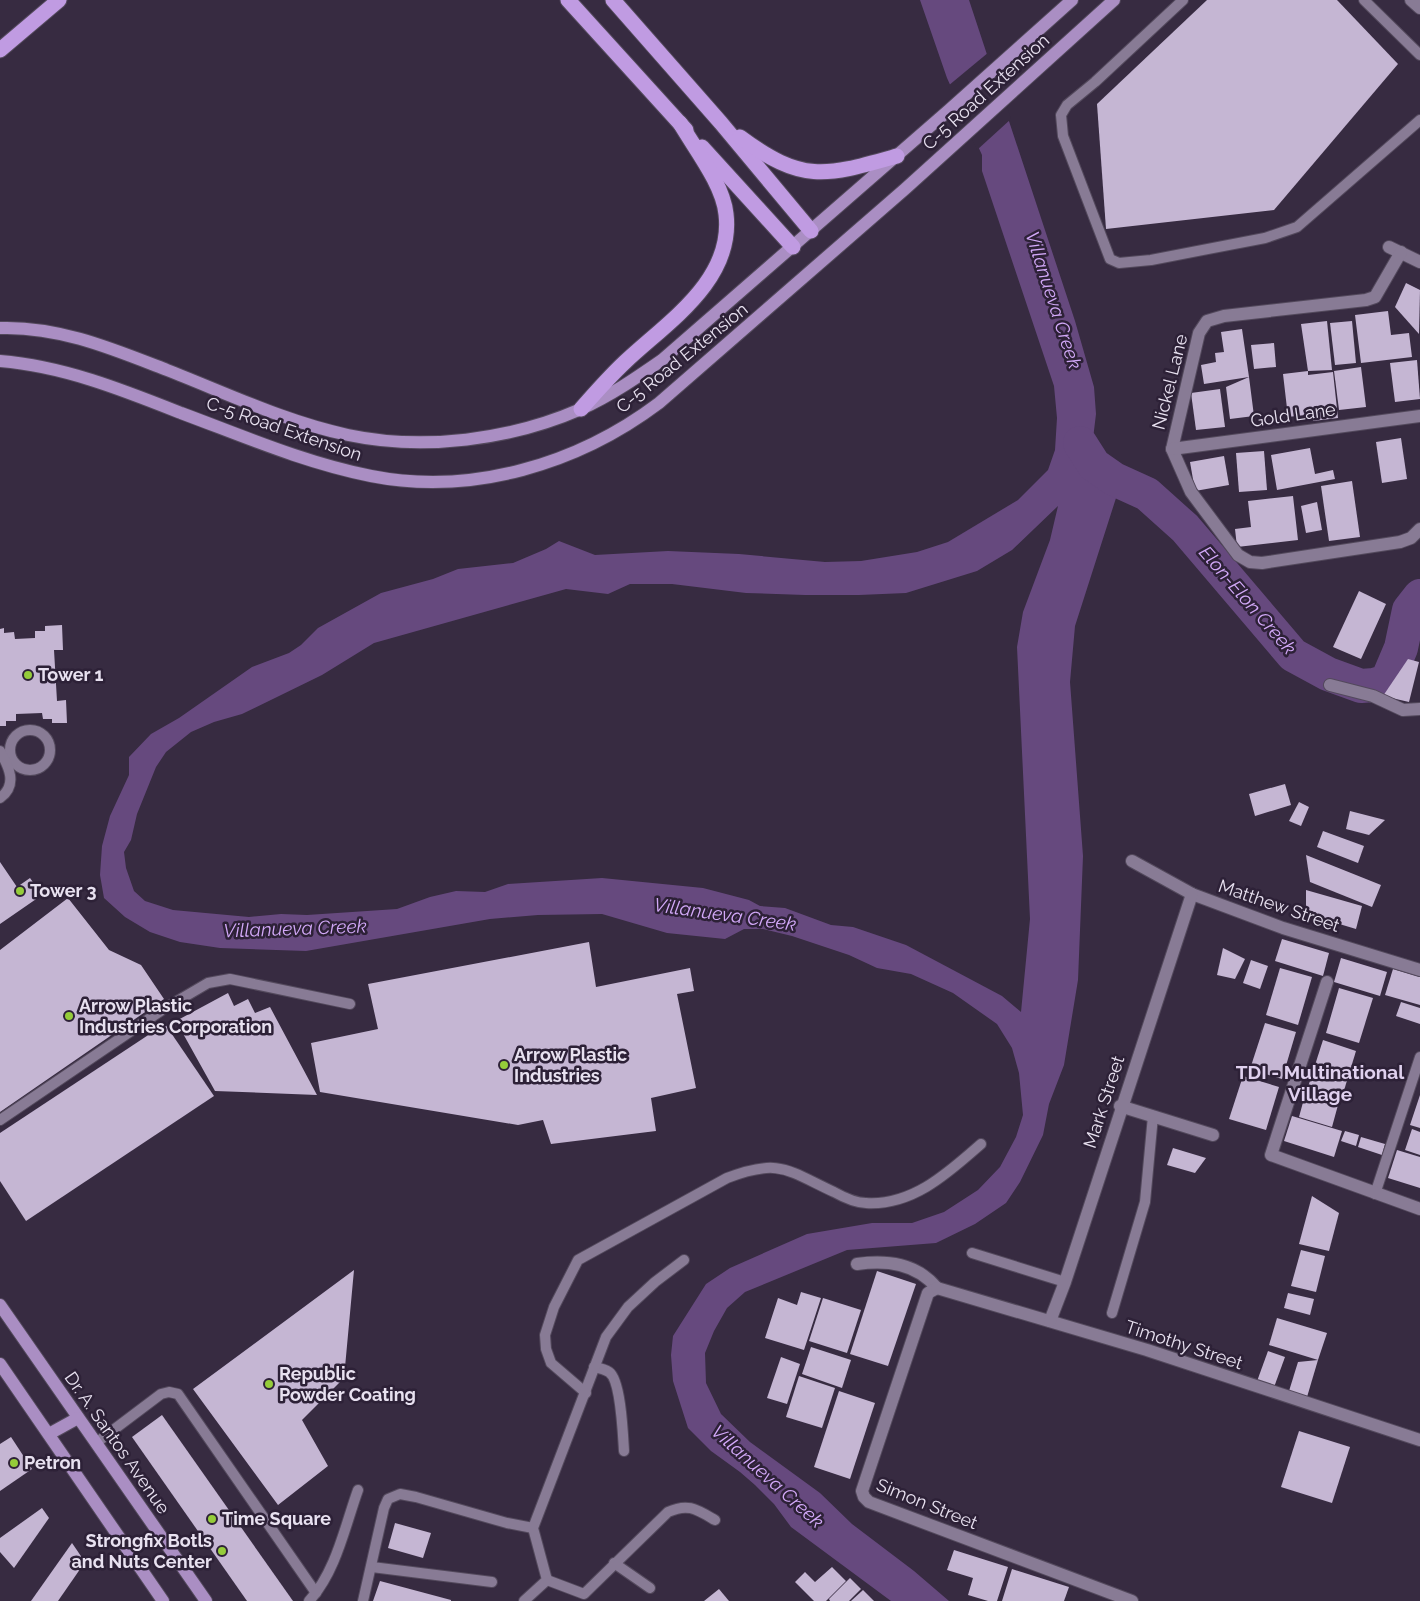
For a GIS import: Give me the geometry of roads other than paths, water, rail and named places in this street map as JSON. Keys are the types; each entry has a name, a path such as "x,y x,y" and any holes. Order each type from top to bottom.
{"highway":[{"path":"0,50 59,0"},
{"path":"568,0 793,248"},
{"path":"614,0 721,123 811,231"},
{"path":"580,409 625,362 658,334 690,302 709,277 721,252 726,223 721,195 680,123"},
{"path":"721,123 759,151 788,166 807,172 838,172 897,156"}],"main road":[{"name":"C-5 Road Extension","path":"0,328 46,330 91,342 299,421 368,439 429,442 474,438 528,427 580,409 609,395 662,360 793,248 1072,0"},
{"name":"C-5 Road Extension","path":"0,361 44,368 91,380 266,445 347,471 373,476 430,481 484,478 543,464 596,444 638,418 700,369 961,139 1114,0"},
{"name":"Dr. A. Santos Avenue","path":"0,1305 206,1601"},
{"path":"1,1367 49,1434 160,1599"},
{"path":"49,1434 78,1418"}],"street":[{"path":"1411,0 1420,8"},
{"name":"Nickel Lane","path":"1420,262 1395,250 1375,297 1366,300 1224,316 1207,321 1199,333 1172,449 1191,492 1238,555 1250,562 1307,556 1400,542 1411,538 1420,529"},
{"name":"Gold Lane","path":"1172,449 1420,416"},
{"path":"1330,685 1373,696 1403,710 1420,709"},
{"name":"Matthew Street","path":"1132,861 1192,894 1283,928 1420,970"},
{"name":"Mark Street","path":"1050,1321 1065,1282 1120,1106 1192,894"},
{"path":"1327,982 1271,1155 1420,1209"},
{"path":"1120,1106 1213,1135"},
{"path":"856,1264 892,1262 910,1267 930,1280 936,1288"},
{"name":"Timothy Street","path":"936,1288 1050,1321 1420,1440"},
{"name":"Simon Street","path":"936,1288 928,1293 862,1491 864,1498 869,1502 1132,1601"}],"lane":[{"path":"1183,0 1095,82 1067,105 1061,115 1063,136 1110,259 1119,263 1151,260 1265,238 1297,227 1420,120"},
{"path":"1364,0 1420,55"},
{"path":"0,744 12,742 22,732 37,731 44,735 51,750 46,765 38,770 30,771 13,767 0,751"},
{"path":"0,798 11,784 13,767 11,757 12,742"},
{"path":"0,1120 162,1010 208,983 230,979 350,1004"},
{"path":"1375,1194 1420,1057"},
{"path":"1112,1313 1145,1202 1153,1116"},
{"path":"586,1393 552,1363 546,1350 545,1334 554,1307 578,1260 727,1178 743,1172 763,1167 780,1167 845,1197 866,1203 910,1195 940,1180 981,1144"},
{"path":"972,1253 1065,1282"},
{"path":"547,1580 533,1528 606,1337 628,1307 655,1282 684,1260"},
{"path":"594,1367 610,1372 615,1380 622,1419 624,1451"},
{"path":"96,1443 161,1394 169,1392 178,1394 316,1593"},
{"path":"308,1601 316,1593 332,1564 358,1490"},
{"path":"363,1601 384,1508 388,1499 400,1494 507,1523 533,1528"},
{"path":"547,1580 584,1594 668,1512 681,1506 695,1509 715,1520"},
{"path":"614,1563 650,1588"},
{"path":"372,1566 492,1582"},
{"path":"524,1601 547,1580"}],"water":[{"name":"Villanueva Creek","path":"920,0 969,0 1075,321 1094,387 1096,414 1092,447 1116,498 1075,626 1070,682 1083,856 1078,980 1064,1065 1049,1104 1043,1135 1020,1182 1006,1203 975,1224 936,1243 847,1250 745,1292 727,1308 714,1331 705,1353 706,1383 721,1414 750,1442 820,1493 852,1524 914,1571 949,1601 891,1601 791,1527 774,1504 755,1485 711,1451 688,1428 673,1381 671,1355 673,1336 706,1284 730,1268 807,1234 872,1223 912,1223 944,1212 978,1190 1000,1167 1016,1137 1023,1115 1019,1073 1012,1048 997,1024 953,993 911,974 877,968 849,955 792,936 763,929 744,929 725,939 667,933 602,914 538,915 490,919 306,951 220,948 180,942 150,932 125,917 104,898 100,875 102,846 110,816 129,775 129,757 151,734 179,718 252,667 289,653 301,645 318,628 381,593 433,579 458,569 513,563 546,549 559,541 595,555 668,551 739,554 825,562 861,561 917,552 948,542 1018,500 1048,470 1055,450 1057,418 1054,386 982,171 982,155 947,78","holes":["1058,506 1050,540 1023,612 1017,647 1030,919 1021,1012 1002,996 906,945 853,927 831,925 785,908 760,906 749,900 703,888 602,878 508,884 485,892 456,891 430,897 397,909 249,917 173,910 145,901 134,891 126,868 124,852 131,840 137,814 156,767 166,752 191,732 214,722 242,714 322,675 374,643 566,589 608,594 630,584 672,584 746,593 805,595 906,593 977,571 1012,550"]}],"waterway":[{"name":"Elon-Elon Creek","path":"1080,443 1094,465 1114,479 1147,494 1185,528 1293,655 1328,674 1361,686 1387,681 1401,648 1409,610 1420,596"}],"place":[{"name":"Tower 1","path":"28,675"},
{"name":"Tower 3","path":"20,891"},
{"name":"Arrow Plastic Industries Corporation","path":"69,1016"},
{"name":"Arrow Plastic Industries","path":"504,1065"},
{"name":"Republic Powder Coating","path":"269,1384"},
{"name":"Petron","path":"14,1463"},
{"name":"Time Square","path":"212,1519"},
{"name":"Strongfix Botls and Nuts Center","path":"222,1551"}],"district":[{"name":"TDI - Multinational Village","path":"1320,1083"}]}
